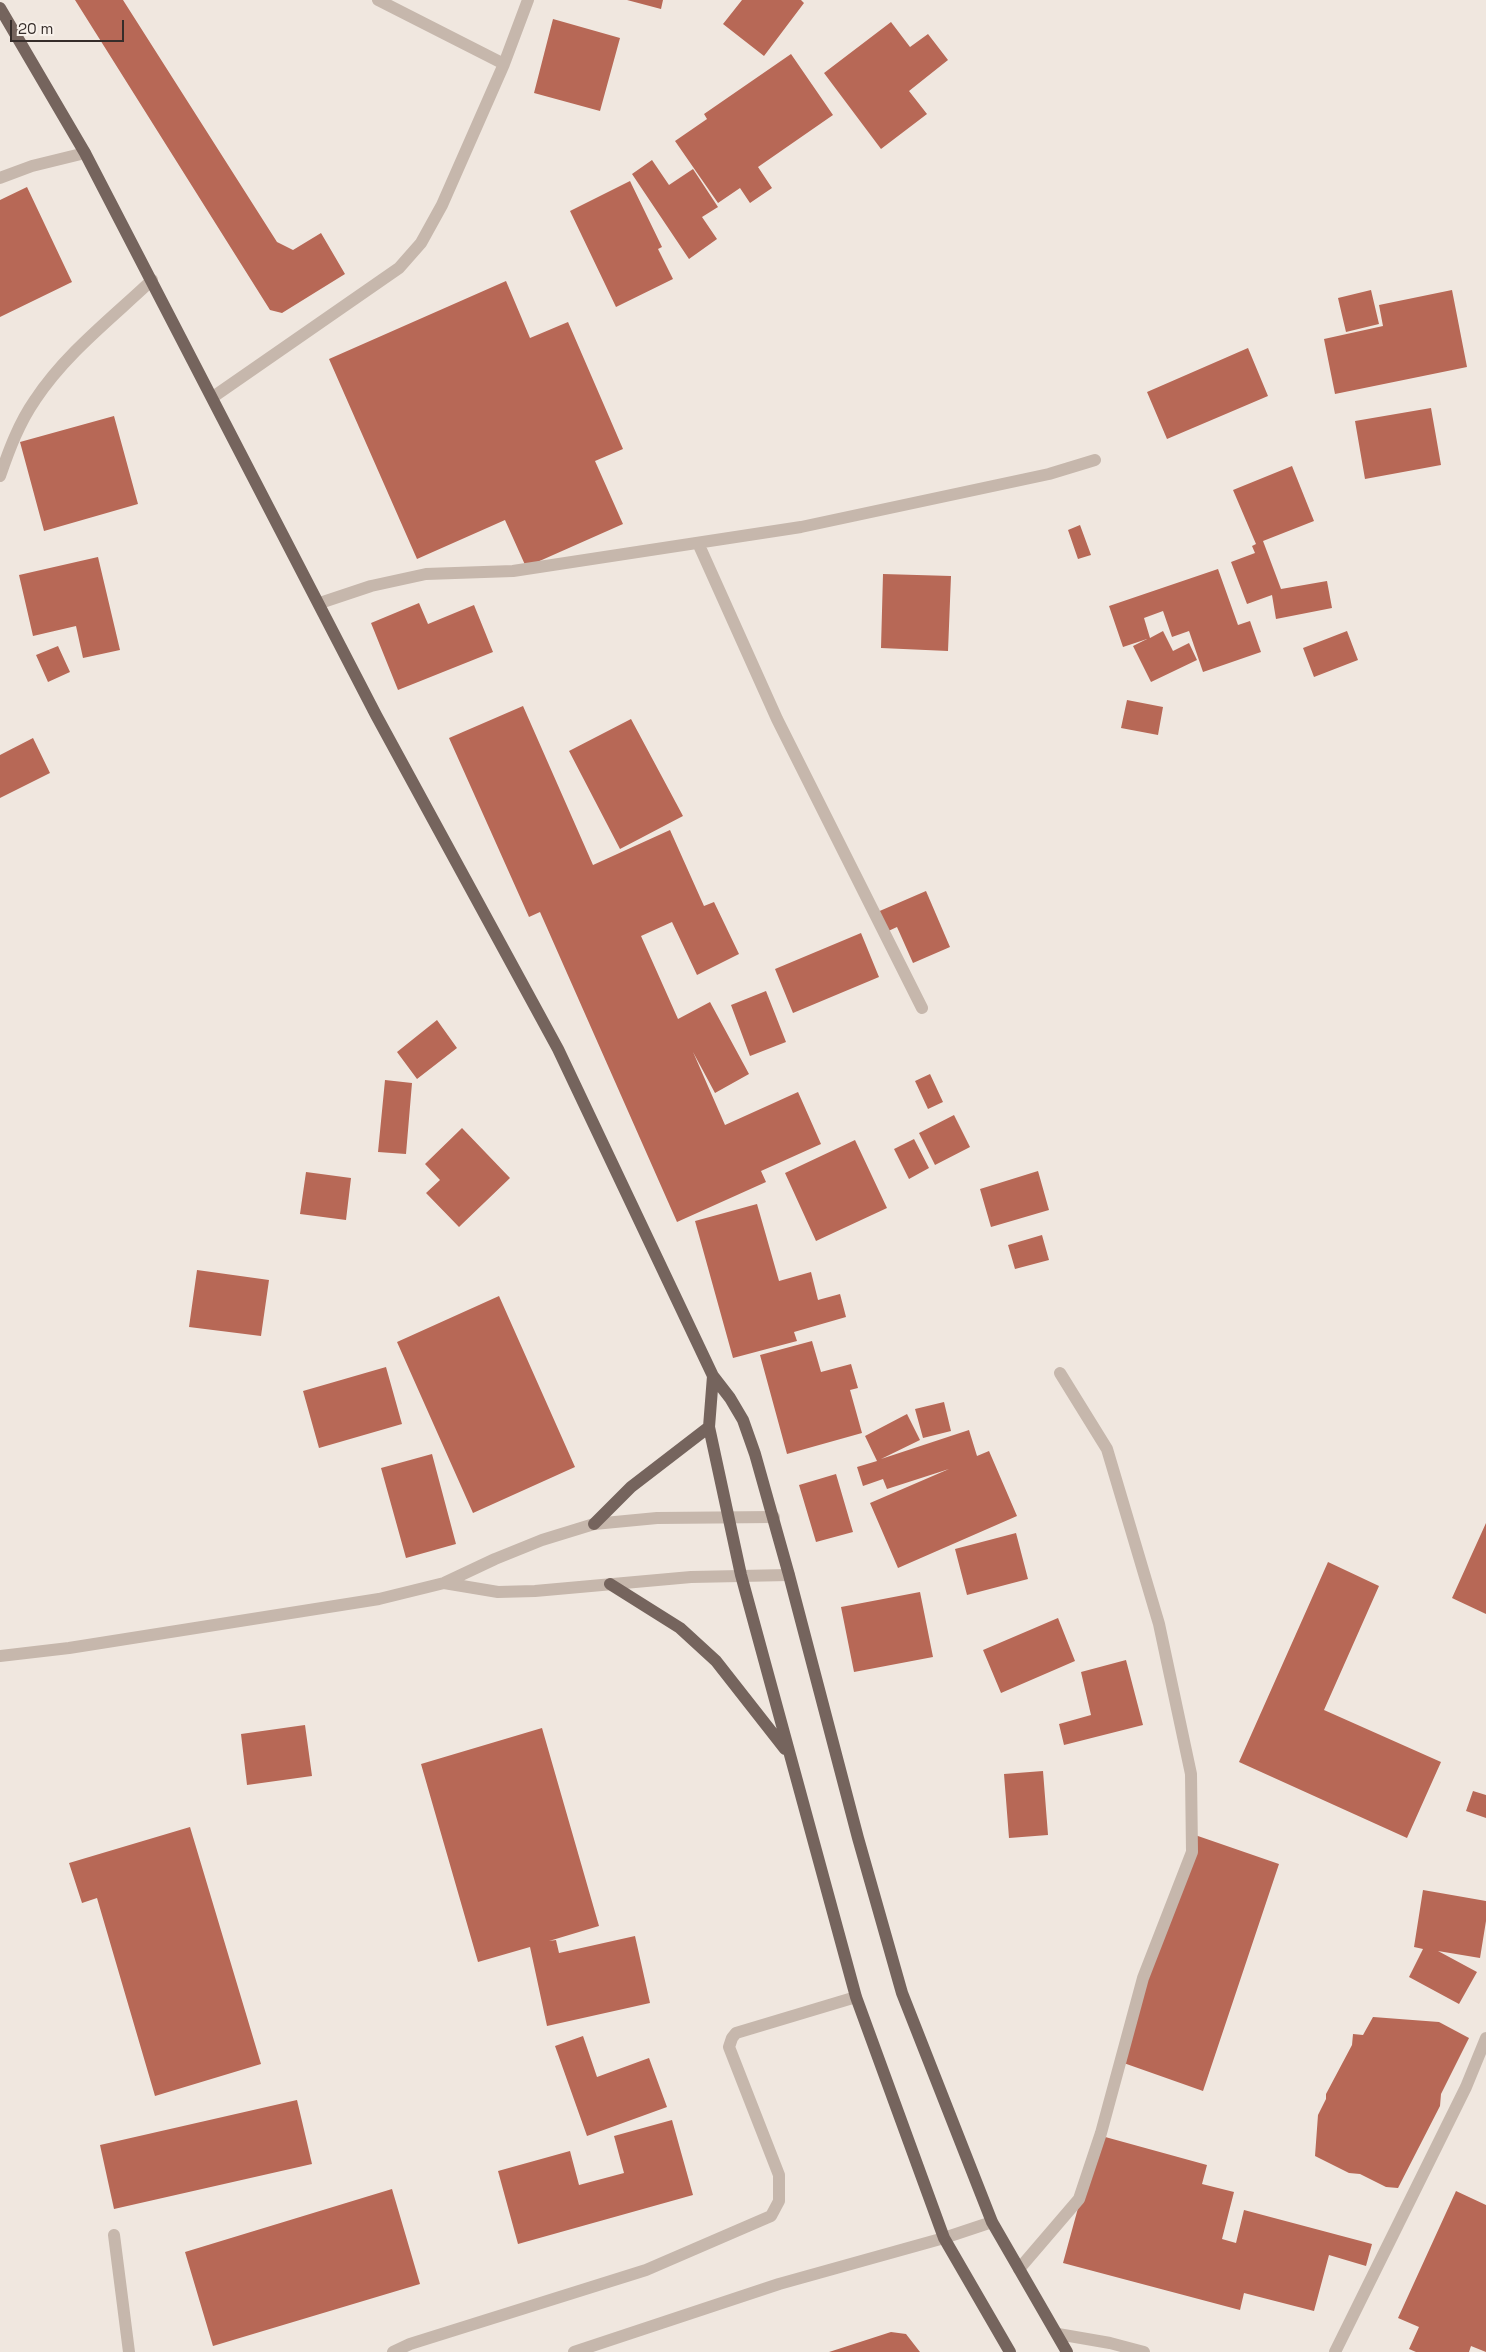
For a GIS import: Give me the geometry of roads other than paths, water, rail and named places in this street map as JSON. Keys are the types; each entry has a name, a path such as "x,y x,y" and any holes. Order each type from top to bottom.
{"main road":[{"path":"0,8 85,153 320,603 376,715 558,1050 712,1376 730,1398 743,1420 774,1517 855,1828 902,1993 992,2222 1067,2352"},
{"path":"712,1376 709,1427 741,1575 856,1997 944,2238 1010,2352"},
{"path":"594,1524 631,1487 709,1427"},
{"path":"610,1584 680,1628 716,1660 789,1754"}],"street":[{"path":"378,0 504,64"},
{"path":"213,397 399,268 416,249 442,205 504,64 528,0"},
{"path":"0,178 32,166 85,153"},
{"path":"0,476 16,434 34,401 56,371 152,280"},
{"path":"320,603 371,586 426,574 513,571 811,524 1049,474 1095,460"},
{"path":"698,543 777,719 922,1008"},
{"path":"1019,2269 1079,2200 1101,2133 1143,1978 1192,1852 1191,1774 1159,1624 1107,1449 1060,1373"},
{"path":"0,1656 69,1648 379,1599 444,1583 494,1559 534,1543 594,1524 657,1518 774,1517"},
{"path":"444,1583 498,1592 741,1575 789,1575"},
{"path":"393,2352 410,2344 646,2270 771,2216 779,2201 779,2174 729,2047 732,2038 736,2033 856,1997"},
{"path":"1335,2352 1466,2087 1486,2038"},
{"path":"574,2352 779,2284 944,2238 992,2222"},
{"path":"114,2235 129,2352"},
{"path":"1058,2334 1110,2342 1144,2352"}]}
